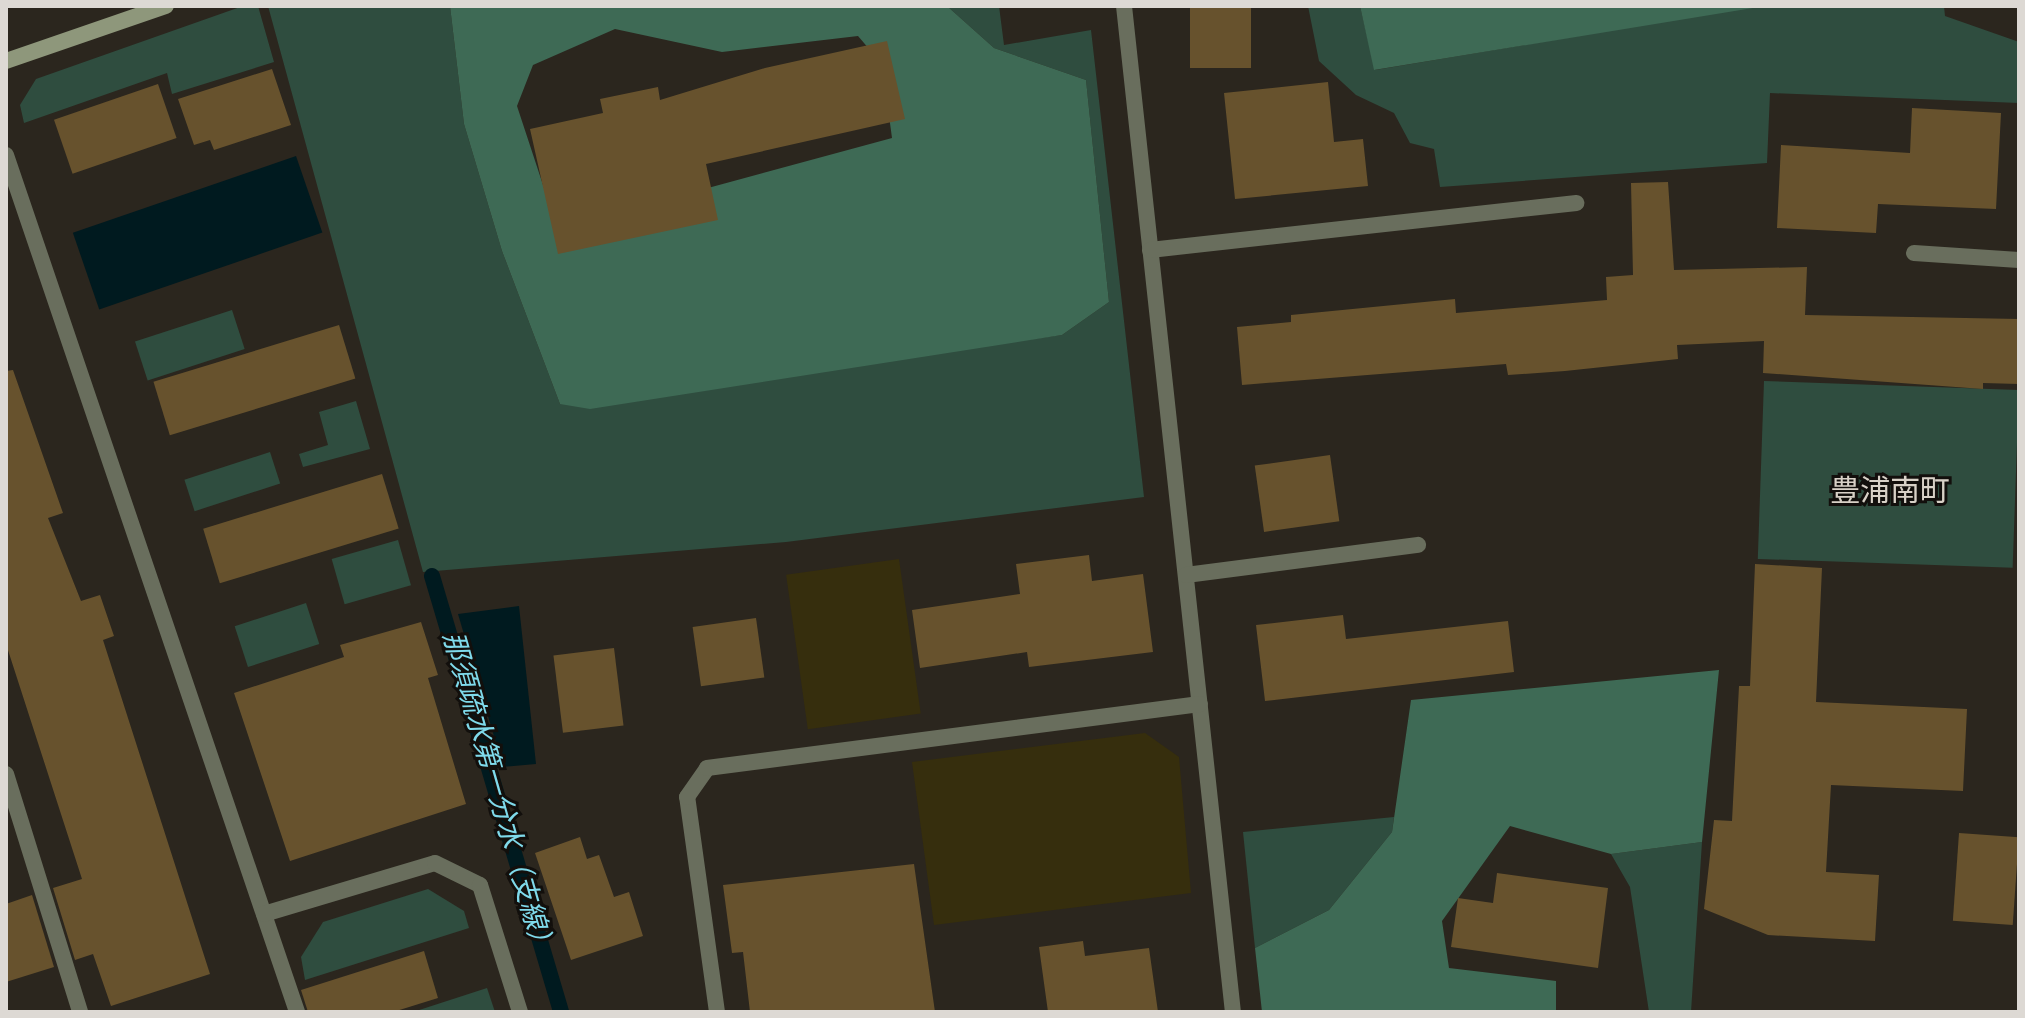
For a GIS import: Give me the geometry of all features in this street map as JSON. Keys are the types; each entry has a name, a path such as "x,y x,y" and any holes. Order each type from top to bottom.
{"street":[{"path":"6,61 166,6"},
{"path":"1124,6 1233,1012"},
{"path":"6,155 297,1012"},
{"path":"1150,250 1576,203"},
{"path":"1914,253 2019,260"},
{"path":"1186,575 1418,545"},
{"path":"717,1012 687,797 707,768 1200,704"},
{"path":"6,774 80,1012"},
{"path":"264,914 435,863 480,885 520,1012"}],"green space":[{"path":"243,6 258,6 274,62 172,94 167,73 24,123 20,105 36,79"},
{"path":"268,6 450,6 464,124 502,251 560,404 1062,335 1109,302 1086,80 994,48 947,6 999,6 1004,45 1091,30 1144,497 786,542 423,572"},
{"path":"450,6 947,6 994,48 1086,80 1109,302 1062,335 590,409 560,404 502,251 464,124","holes":["615,29 722,52 858,36 882,64 892,138 572,225 544,188 517,106 533,65"]},
{"path":"1308,6 1360,6 1375,70 1757,6 1944,6 1945,16 2019,42 2019,103 1770,93 1767,163 1440,187 1434,149 1410,143 1394,113 1356,95 1319,61"},
{"path":"1360,6 1765,6 1374,70"},
{"path":"232,310 245,349 148,381 135,342"},
{"path":"1764,381 2019,390 2013,568 1758,559"},
{"path":"356,401 370,449 303,467 299,454 328,445 319,412"},
{"path":"270,452 280,483 195,511 184,480"},
{"path":"398,540 411,585 345,604 332,559"},
{"path":"306,603 319,644 248,667 235,626"},
{"path":"1719,670 1702,842 1611,854 1510,826 1442,921 1449,968 1556,981 1556,1012 1262,1012 1255,948 1329,910 1392,832 1411,700"},
{"path":"1394,817 1392,832 1329,910 1255,948 1243,832"},
{"path":"1702,842 1691,1012 1649,1012 1630,887 1611,854"},
{"path":"428,889 464,911 469,928 305,980 301,957 323,922"},
{"path":"487,988 495,1012 413,1012"}],"sand":[{"path":"899,559 921,713 808,729 786,575"},
{"path":"1145,733 1179,757 1191,893 934,925 912,762"}],"water":[{"path":"296,156 322,233 99,309 73,233"},
{"path":"519,606 536,764 503,767 458,614"}],"building":[{"path":"1190,6 1251,6 1251,68 1190,68"},
{"path":"887,41 905,119 706,164 718,220 558,254 530,129 603,113 600,99 658,87 660,100 765,68"},
{"path":"272,69 291,125 214,150 210,140 194,145 178,99"},
{"path":"1328,82 1334,142 1363,139 1368,186 1235,199 1224,93"},
{"path":"158,84 177,138 73,174 54,120"},
{"path":"1912,108 2001,113 1996,209 1878,204 1876,233 1777,228 1781,145 1910,153"},
{"path":"1668,182 1674,270 1807,267 1805,315 2019,319 2019,384 1983,383 1983,389 1763,373 1764,341 1677,345 1678,359 1565,371 1508,375 1506,364 1242,385 1237,327 1291,322 1291,315 1455,299 1456,313 1607,300 1606,277 1633,275 1631,183"},
{"path":"339,325 355,379 170,435 153,382"},
{"path":"13,370 63,513 48,518 81,601 100,595 114,636 103,640 210,974 111,1006 93,954 75,960 53,888 82,879 6,644 6,371"},
{"path":"1330,455 1339,521 1264,532 1255,466"},
{"path":"382,474 399,529 220,583 203,529"},
{"path":"1089,555 1092,581 1143,574 1153,652 1029,667 1027,652 920,668 912,610 1020,594 1016,564"},
{"path":"1755,564 1822,568 1816,702 1967,709 1963,791 1831,785 1826,872 1879,875 1875,941 1768,935 1704,909 1714,820 1732,821 1739,686 1750,686"},
{"path":"1343,615 1346,639 1508,621 1514,672 1265,701 1256,625"},
{"path":"756,618 764,677 701,686 693,627"},
{"path":"421,622 438,675 428,678 466,804 290,861 234,693 344,657 340,645"},
{"path":"614,648 624,725 563,733 553,655"},
{"path":"1959,833 2019,837 2013,925 1953,921"},
{"path":"580,837 587,859 599,855 614,897 629,892 643,936 571,960 535,853"},
{"path":"914,864 935,1012 750,1012 743,952 732,953 723,885"},
{"path":"1497,873 1608,888 1598,968 1451,947 1458,898 1493,903"},
{"path":"32,895 54,967 6,982 6,904"},
{"path":"1083,941 1085,956 1149,948 1158,1012 1048,1012 1039,947"},
{"path":"424,951 438,998 393,1012 308,1012 301,990"}],"waterway":[{"name":"那須疏水第一分水（支線）","path":"432,576 561,1012"}],"district":[{"name":"豊浦南町","path":"1890,492"}]}
